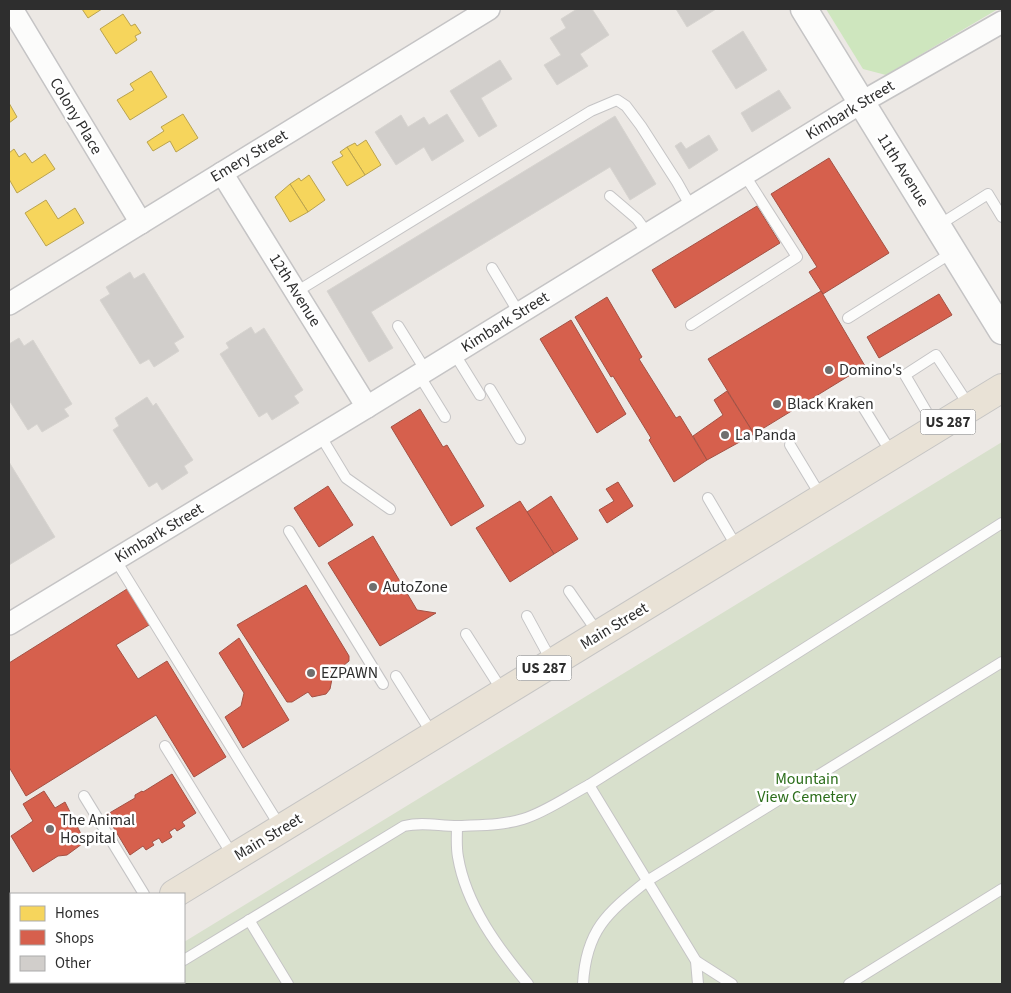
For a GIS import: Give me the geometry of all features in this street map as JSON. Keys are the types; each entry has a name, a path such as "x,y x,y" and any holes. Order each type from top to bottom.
{"highway":[{"name":"Main Street","path":"176,893 1002,388"}],"street":[{"name":"Colony Place","path":"12,9 141,223"},
{"name":"11th Avenue","path":"804,9 1002,331"},
{"name":"Emery Street","path":"9,304 481,11"},
{"name":"Kimbark Street","path":"9,624 320,436 862,102 1002,22"},
{"name":"12th Avenue","path":"222,173 367,407"}],"lane":[{"path":"296,292 591,111 616,100 626,106 678,182 691,207"},
{"path":"691,325 797,257 744,174"},
{"path":"938,225 988,194 1002,218"},
{"path":"610,196 637,219 648,234"},
{"path":"848,318 954,251"},
{"path":"492,268 519,313"},
{"path":"398,326 445,417"},
{"path":"454,353 480,394"},
{"path":"937,428 905,376 936,355 970,408"},
{"path":"490,388 520,439"},
{"path":"860,402 893,455"},
{"path":"320,436 346,478 390,509"},
{"path":"790,445 822,498"},
{"path":"708,498 739,550"},
{"path":"185,959 404,826 432,823 457,826 521,820 589,785 1002,523"},
{"path":"289,531 383,684"},
{"path":"116,559 281,829"},
{"path":"569,591 599,635"},
{"path":"527,616 553,663"},
{"path":"466,634 504,693"},
{"path":"583,984 588,950 594,935 606,916 647,881 1002,662"},
{"path":"396,676 433,736"},
{"path":"165,746 234,858"},
{"path":"589,785 696,961 732,984"},
{"path":"84,796 143,893"},
{"path":"457,826 458,854 468,895 499,946 528,984"},
{"path":"848,984 1002,889"},
{"path":"249,920 288,984"},
{"path":"696,961 698,984"}],"green space":[{"path":"826,9 998,9 886,75 863,69"},
{"name":"Mountain View Cemetery","path":"1002,442 1002,984 114,984 185,983 185,941"}],"building: Homes":[{"path":"82,9 102,9 88,18"},
{"path":"123,14 131,26 135,24 141,33 135,36 137,40 116,54 100,29"},
{"path":"151,71 167,97 130,120 117,100 134,90 130,84"},
{"path":"9,103 17,117 9,123"},
{"path":"183,114 198,138 176,152 170,141 153,151 147,142 164,131 161,127"},
{"path":"366,140 381,165 365,175 347,147 355,143 357,146"},
{"path":"347,147 365,175 347,186 332,162 343,156 340,152"},
{"path":"14,149 19,157 25,153 32,163 45,154 55,169 17,193 9,179 9,153"},
{"path":"309,175 325,200 308,212 290,184 299,178 301,181"},
{"path":"290,184 308,212 290,222 275,197"},
{"path":"46,200 58,219 75,208 84,223 46,246 25,213"}],"building: Shops":[{"path":"829,158 889,253 823,294 809,272 817,267 771,194"},
{"path":"757,206 780,243 675,308 652,270"},
{"path":"821,291 865,366 754,434 708,359"},
{"path":"939,294 952,315 879,358 867,337"},
{"path":"607,297 642,357 639,359 676,418 680,416 707,460 674,482 649,440 651,438 575,317"},
{"path":"571,320 626,414 597,433 540,339"},
{"path":"727,391 754,434 707,460 693,436 723,415 714,400"},
{"path":"420,409 443,447 447,445 484,506 451,526 391,427"},
{"path":"618,482 633,506 607,523 599,510 614,501 606,489"},
{"path":"328,486 353,525 319,547 294,508"},
{"path":"551,496 578,539 554,554 527,512"},
{"path":"520,501 554,554 510,582 476,528"},
{"name":"AutoZone","path":"373,536 417,610 436,613 380,646 328,563"},
{"path":"306,585 349,656 349,661 333,674 330,689 326,694 312,697 308,692 292,702 287,702 237,625"},
{"path":"127,589 149,625 116,645 138,679 167,661 226,757 194,777 156,715 26,796 9,767 9,663"},
{"path":"239,638 289,720 243,748 225,717 241,706 244,693 219,653"},
{"path":"172,774 196,813 182,822 185,826 177,831 175,828 169,832 172,837 162,843 159,838 152,842 154,845 146,850 143,846 130,855 106,815 135,798 135,795"},
{"name":"The Animal Hospital","path":"44,791 55,808 65,802 82,836 82,844 67,855 58,856 33,872 11,836 33,821 23,804"}],"building: Other":[{"path":"577,9 592,9 609,35 580,54 588,66 557,85 544,65 561,55 550,38 566,28 561,19"},
{"path":"676,9 716,9 687,27"},
{"path":"743,31 767,70 736,89 712,51"},
{"path":"500,60 512,79 481,98 497,126 479,137 450,91"},
{"path":"779,90 791,108 752,132 741,113"},
{"path":"447,114 464,141 432,161 424,147 396,165 375,132 401,115 408,127 424,117 429,125"},
{"path":"615,116 656,184 630,200 610,167 371,312 393,348 369,362 327,291"},
{"path":"709,135 718,150 689,169 675,146 681,142 686,149"},
{"path":"130,272 134,279 144,273 184,337 174,343 179,351 154,367 149,359 140,364 100,300 110,294 106,287"},
{"path":"251,327 255,334 264,328 303,390 294,396 299,403 272,420 267,412 259,417 220,354 229,348 226,343"},
{"path":"19,338 24,346 33,340 72,404 64,409 69,416 42,432 37,424 28,430 9,400 9,344"},
{"path":"147,397 153,406 156,403 193,460 184,466 188,473 162,490 157,482 149,487 113,430 119,426 115,418"},
{"path":"9,462 55,537 9,565"}],"place":[{"name":"Domino's","path":"829,370"},
{"name":"Black Kraken","path":"777,404"},
{"name":"La Panda","path":"725,435"},
{"name":"AutoZone","path":"373,587"},
{"name":"EZPAWN","path":"311,673"},
{"name":"The Animal Hospital","path":"50,829"}]}
